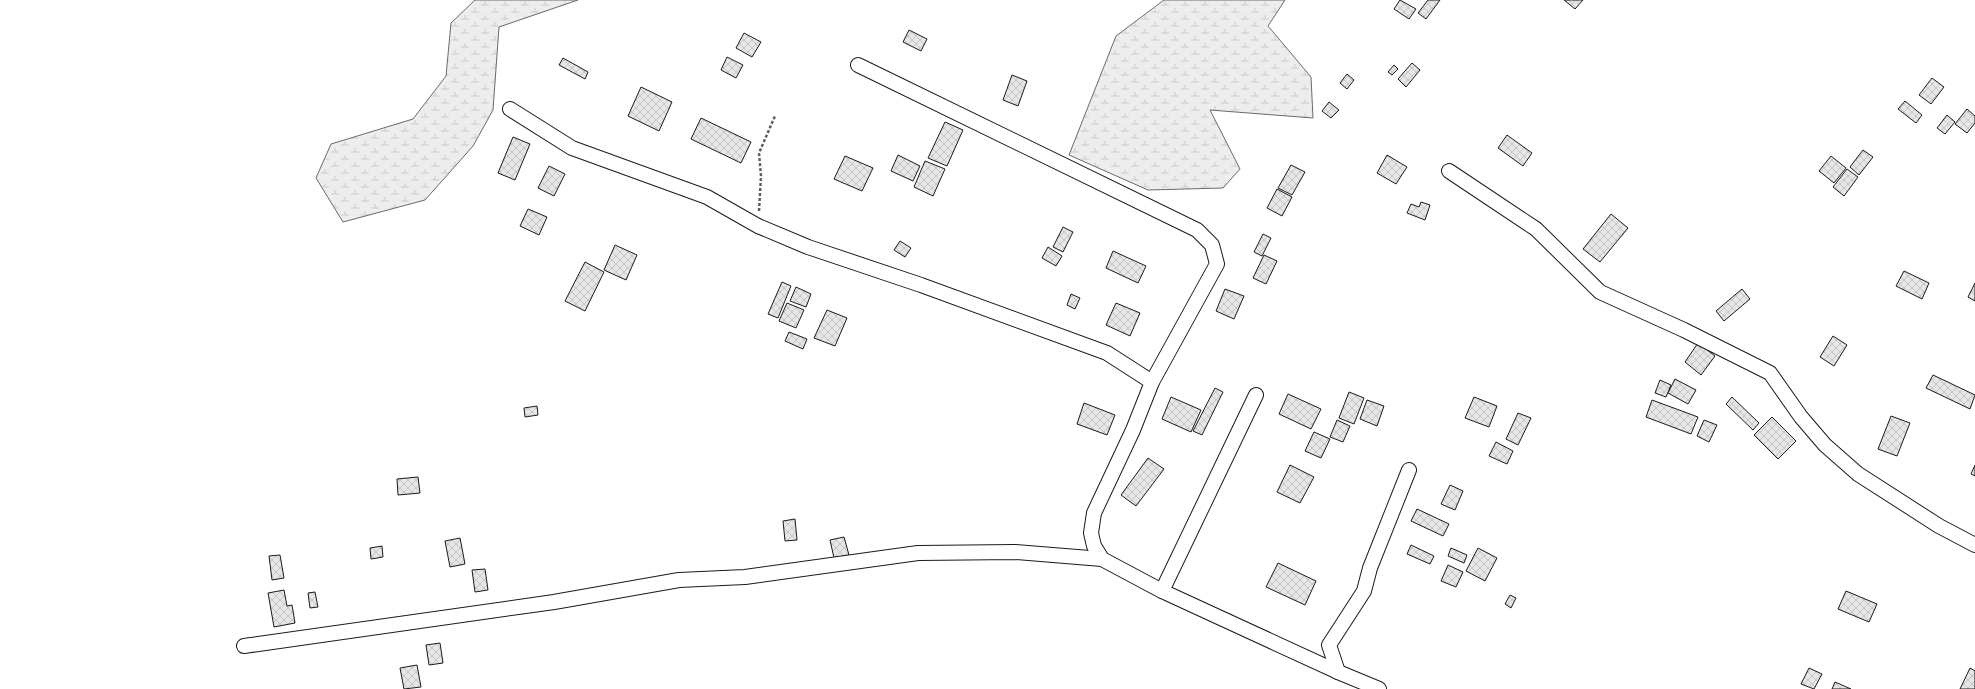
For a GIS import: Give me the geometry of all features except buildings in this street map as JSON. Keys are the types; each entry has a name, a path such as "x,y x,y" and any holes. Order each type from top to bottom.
{"street":[{"path":"858,65 1197,230 1212,245 1217,264 1152,382 1133,430 1094,513 1091,533 1094,546 1102,559"},
{"path":"510,109 572,148 707,197 758,226 808,247 922,285 1107,353 1152,382"},
{"path":"1450,171 1536,228 1600,292 1684,330 1770,373 1801,417 1825,445 1858,474 1939,526 1975,545"},
{"path":"1162,591 1256,395"},
{"path":"1338,672 1329,645 1364,591 1370,568 1409,470"},
{"path":"244,646 554,602 679,580 745,577 873,558 918,553 1015,552 1102,559 1162,591 1338,672 1379,689"}],"path":[{"path":"758,226 761,176 759,153 775,116"}],"green space":[{"path":"475,0 578,0 499,27 493,110 473,146 425,200 343,222 316,178 331,144 413,119 446,76 451,23"},
{"path":"1164,0 1285,0 1268,26 1311,77 1313,118 1210,110 1240,169 1223,188 1148,190 1069,155 1116,36"}]}
